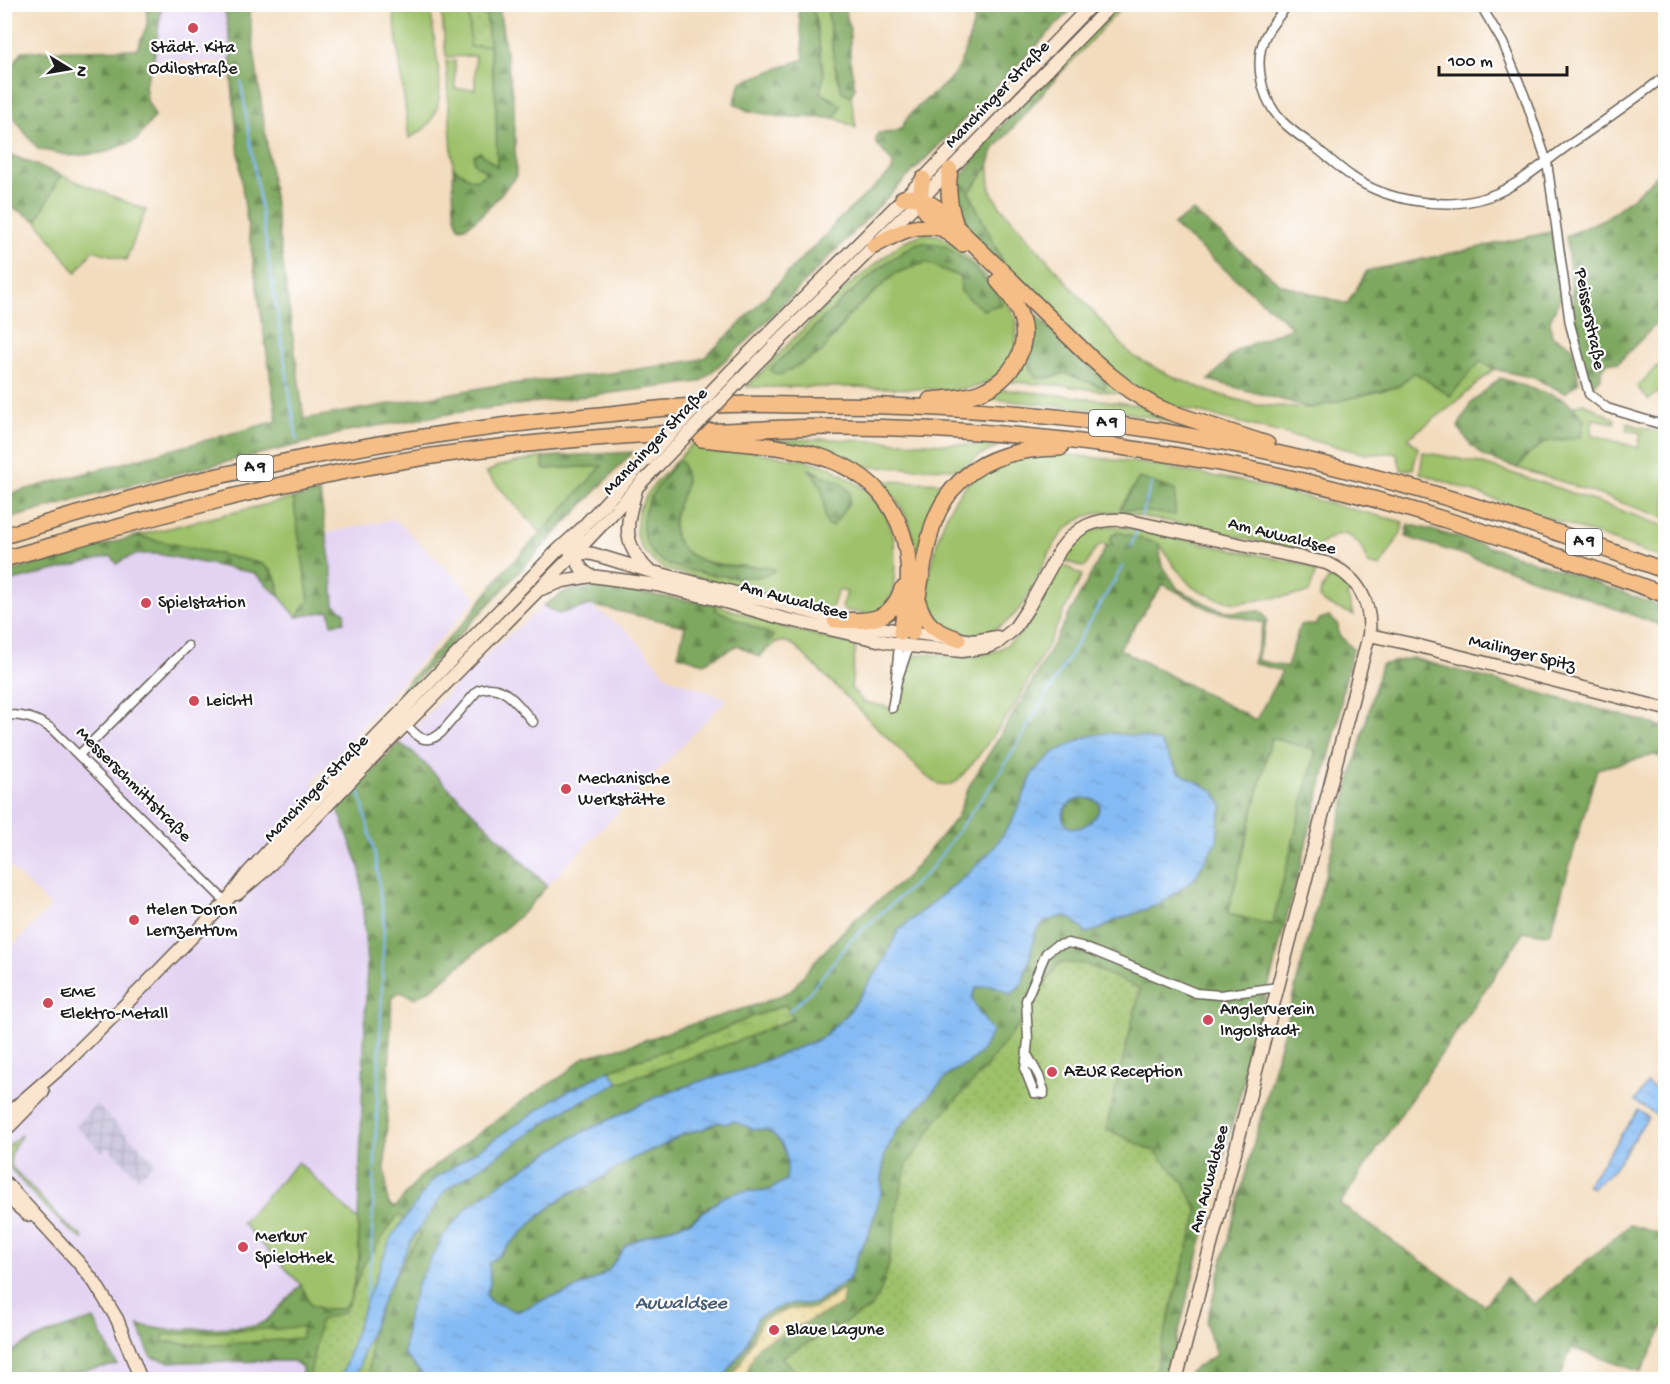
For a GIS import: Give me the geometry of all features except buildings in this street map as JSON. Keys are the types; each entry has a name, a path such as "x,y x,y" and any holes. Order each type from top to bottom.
{"highway":[{"path":"948,227 950,170"},
{"path":"921,200 922,179"},
{"path":"876,405 971,395 985,390 1004,377 1018,360 1022,348 1022,322 1014,301 994,276 961,243 937,208 909,196 903,198"},
{"path":"874,246 902,230 930,226 948,227 1023,293 1110,375 1145,401 1169,412 1335,467"},
{"name":"A 9","path":"4,536 111,504 200,481 358,447 434,434 510,424 715,405 876,405 1026,414 1122,425 1208,439 1380,478 1502,514 1665,571"},
{"name":"A 9","path":"4,559 281,484 426,457 515,445 654,433 834,427 928,429 1065,440 1226,464 1373,499 1497,536 1665,595"},
{"path":"654,433 797,451 847,466 870,482 889,505 903,535 909,566 905,639"},
{"path":"905,639 918,602 928,542 938,512 956,485 978,466 1006,454 1032,449 1126,448"},
{"path":"834,620 865,620 885,615 899,598 909,566"},
{"path":"918,602 924,617 936,631 958,639"}],"main road":[{"name":"Manchinger Straße","path":"4,1117 66,1063 226,902 263,872 557,551 579,531 730,371 922,179 1092,4"},
{"name":"Manchinger Straße","path":"402,719 576,552 753,367 921,200 1112,4"},
{"path":"636,489 627,532 633,551 648,571"},
{"name":"Am Auwaldsee","path":"537,590 563,581 591,576 657,585 797,622 905,639 956,651 975,650 997,643 1014,629 1067,540 1083,527 1114,519 1319,562 1334,567 1350,578 1361,591 1369,610 1369,635 1176,1380"},
{"path":"579,531 576,552 579,565 586,574 591,576"},
{"name":"Am Auwaldsee","path":"557,551 593,555 834,620 865,626 905,639 987,640 1014,629"},
{"name":"Mailinger Spitz","path":"1369,635 1665,709"},
{"name":"Manchinger Straße","path":"4,1132 41,1095 66,1063"},
{"path":"4,1180 78,1262 105,1298 117,1319 141,1380"},
{"path":"4,1196 50,1232"}],"street":[{"path":"1289,4 1266,34 1260,55 1260,78 1267,99 1282,121 1355,179 1385,194 1417,201 1447,203 1477,200 1505,190 1612,116 1665,75"},
{"name":"Peisserstraße","path":"1480,4 1503,43 1525,97 1547,162 1570,324 1588,393 1607,408 1665,426"},
{"path":"892,708 905,639"},
{"path":"79,755 188,646"},
{"path":"402,719 419,737 434,738 478,690 495,687 533,722"},
{"name":"Messerschmittstraße","path":"4,715 28,717 41,721 52,729 226,902"},
{"path":"1044,1092 1034,1093 1024,1070 1028,1056 1026,999 1046,953 1055,946 1068,943 1081,946 1196,993 1220,994 1278,987"}],"shaded area":[{"name":"Städt. Kita Odilostraße","path":"162,5 224,5 232,52 230,63 154,60"},
{"path":"395,519 477,598 312,783 338,809 360,868 367,965 358,1220 298,1163 242,1223 301,1285 266,1322 254,1326 214,1329 168,1330 138,1326 170,1362 293,1361 302,1367 302,1379 39,1379 50,1376 94,1319 50,1332 18,1347 5,1357 5,954 51,907 5,862 5,583 111,556 117,564 138,554 158,554 254,573 279,596 297,617 330,611 343,621 344,613 334,604 326,533"},
{"path":"590,605 629,632 668,677 727,699 547,886 413,752 399,743 484,656 543,606 560,614"},
{"path":"96,1104 155,1162 139,1178 108,1147 102,1152 76,1126"}],"green space":[{"path":"147,5 162,5 154,60 145,85 147,100 155,116 137,140 103,153 71,156 38,149 13,115 4,93 8,77 22,51 137,49 147,25"},
{"path":"224,5 248,5 304,419 492,386 619,372 704,358 739,325 837,221 892,171 893,163 875,142 878,133 894,132 901,128 914,110 955,73 964,54 978,5 1076,5 747,341 700,382 467,411 347,431 130,485 5,520 5,495 277,421 242,187 230,63 232,51"},
{"path":"430,5 440,81 439,100 430,122 409,138 393,8"},
{"path":"441,5 469,5 470,47 489,45 496,101 497,168 480,153 474,163 487,173 476,181 453,167 446,61 455,61 455,89 475,89 475,56 446,57"},
{"path":"469,5 485,5 489,45 470,47"},
{"path":"485,5 498,5 500,13 514,106 516,177 482,215 467,226 460,228 455,217 453,167 476,180 487,173 474,163 474,155 480,152 497,167 496,101"},
{"path":"798,5 813,5 824,76 820,92 841,105 835,118 782,117 748,111 734,103 741,82 804,59"},
{"path":"813,5 827,5 834,62 842,92 851,96 856,128 835,118 841,105 820,92 824,77"},
{"path":"827,5 844,5 850,30 850,61 855,88 851,96 842,92 834,62"},
{"path":"1117,5 1124,5 1057,77 1055,69"},
{"path":"1055,69 1057,77 992,152 989,166 969,192 1007,270 970,232 960,216 956,188 960,178 992,136"},
{"path":"4,152 61,175 37,221 5,203"},
{"path":"989,166 990,189 999,205 1131,355 1167,374 1210,392 1256,405 1311,408 1399,386 1414,372 1481,361 1494,369 1453,405 1408,438 1418,448 1413,469 1401,470 1397,453 1366,454 1174,406 1143,393 1094,355 1007,270 969,192"},
{"path":"1665,167 1665,315 1618,363 1609,362 1601,370 1601,378 1594,384 1585,371 1575,324 1566,236 1606,218 1638,193"},
{"path":"61,175 146,210 126,260 93,250 76,273 37,221"},
{"path":"1193,211 1280,284 1347,304 1367,271 1551,232 1561,297 1550,320 1552,336 1572,346 1579,382 1565,393 1534,378 1494,369 1481,361 1450,396 1414,372 1399,386 1311,408 1209,380 1237,350 1292,327 1173,225"},
{"path":"925,233 940,236 958,248 1005,296 1017,322 1016,350 995,378 976,387 953,390 747,387 832,299 903,242","holes":["918,243 1002,304 960,277 927,262 896,273 849,315 835,336 800,364 781,374 771,369 841,301 887,262"]},
{"path":"918,243 939,244 958,254 984,279 1002,304 983,310 961,292 960,277 926,262 896,273 849,315 821,353 780,375 773,373 771,369 841,301 887,262"},
{"path":"1022,301 1123,394 1010,380 1028,353 1030,333","holes":["1034,320 1101,378 1105,388 1065,373 1047,379 1029,368 1035,335"]},
{"path":"1034,315 1037,315 1107,384 1104,388 1065,373 1048,378 1037,378 1029,368 1035,335"},
{"path":"1657,366 1665,375 1665,401 1657,392 1649,400 1637,387"},
{"path":"1500,378 1564,399 1584,419 1581,437 1545,442 1528,455 1517,468 1484,456 1471,445 1458,427 1471,403"},
{"path":"997,389 1147,406 1174,419 1174,422 1128,413 983,398"},
{"path":"1583,403 1615,419 1614,423 1593,419 1591,434 1638,448 1641,433 1627,430 1627,423 1665,434 1665,518 1517,468 1528,455 1545,442 1580,437 1584,419 1572,407"},
{"path":"828,439 999,446 977,457 961,469 868,467 817,447 770,440"},
{"path":"692,444 751,451 813,462 832,468 865,489 887,516 894,539 893,594 882,610 867,614 844,610 842,607 847,592 838,590 832,607 828,608 784,600 667,570 654,562 643,550 636,534 638,511 650,489","holes":["674,515 675,534 680,545 689,554 700,560 714,563 768,567 739,578 707,574 668,564"]},
{"path":"633,452 404,693 401,689 468,618 503,572 602,466 543,469 543,457"},
{"path":"1423,452 1480,463 1665,526 1665,559 1420,473"},
{"path":"1063,454 1140,463 1246,482 1403,522 1401,533 1380,567 1367,564 1364,552 1359,545 1344,534 1332,537 1310,550 1300,552 1191,526 1129,514 1104,512 1081,519 1064,531 1052,548 1022,606 1008,621 989,631 972,634 943,627 928,612 926,591 938,538 955,500 973,479 990,468 1018,458"},
{"path":"543,457 544,469 603,466 541,533 486,473 498,466"},
{"path":"677,461 681,461 686,477 674,524 674,533 682,547 695,557 712,564 768,567 775,570 755,577 706,574 668,564 653,554 643,532 645,510 654,492"},
{"path":"809,469 841,483 850,492 849,503 833,526 828,526 826,523 821,487"},
{"path":"1139,478 1175,490 1175,515 1120,509"},
{"path":"881,481 947,483 932,512 916,563 913,538 907,518"},
{"path":"320,493 332,572 334,604 345,613 344,622 332,624 329,611 297,617 309,600 293,498"},
{"path":"293,498 309,600 297,617 279,596 279,584 271,570 136,536"},
{"path":"1408,524 1506,552 1665,608 1665,627 1502,567 1406,537"},
{"path":"1110,526 1308,565 1316,572 1309,593 1236,603 1215,598 1192,587 1174,566 1160,544 1113,544 1113,547 1101,544 1093,552 1086,566 1081,567 1064,560 1072,546 1082,536 1101,527"},
{"path":"1118,532 1160,544 1161,563 1178,589 1215,608 1232,612 1261,611 1267,620 1257,660 1287,667 1300,625 1315,625 1320,619 1329,616 1338,625 1339,635 1353,649 1339,719 1167,1379 1153,1379 1198,1212 1156,1152 1106,1129 1140,990 1059,963 899,1197 888,1268 880,1293 871,1308 782,1357 795,1371 785,1379 724,1379 744,1349 758,1317 784,1305 815,1303 849,1279 869,1233 881,1193 884,1156 897,1130 951,1072 966,1065 982,1015 972,998 976,988 992,985 1011,994 1022,984 1035,932 1046,921 1064,916 1099,930 1114,921 1160,904 1194,879 1217,841 1223,806 1214,791 1178,772 1174,763 1055,752 1034,772 1012,822 993,849 968,874 898,931 883,963 847,1015 820,1039 742,1070 698,1082 652,1099 575,1136 505,1180 417,1285 407,1320 404,1354 427,1379 356,1379 364,1349 385,1295 411,1241 445,1191 568,1108 618,1083 793,1019 786,1005 610,1070 559,1096 432,1181 341,1379 302,1379 302,1367 293,1361 170,1362 151,1357 138,1325 168,1330 254,1326 266,1321 301,1285 311,1305 323,1309 341,1309 350,1301 359,1259 358,1220 367,965 360,868 338,809 399,743 413,752 547,886 523,913 430,990 415,998 400,992 392,996 385,1168 388,1203 395,1208 420,1177 522,1101 564,1075 584,1057 624,1047 762,1003 791,991 814,962 853,921 906,878 957,817 969,786 1025,695 1107,545 1113,546 1110,541 1112,535","holes":["1163,584 1211,610 1264,623 1253,663 1282,671 1256,720 1119,649","1271,738 1316,750 1272,925 1228,914","208,1333 301,1338 215,1345 162,1342 165,1335"]},
{"path":"136,536 260,563 275,576 279,596 254,573 158,554 138,554 117,564 111,556 5,583 5,573"},
{"path":"1060,563 1082,575 1045,650 1014,707 974,762 956,782 949,785 939,784 927,777 794,645 787,642 776,642 759,657 773,636 716,610 714,604 779,626 856,645 851,688 864,702 897,709 910,658 926,654 956,657 979,656 1011,642 1033,616"},
{"path":"1330,576 1337,578 1350,591 1347,596 1354,615 1326,604 1319,598"},
{"path":"595,588 714,604 716,610 774,636 759,657 738,645 704,663 678,655 685,626 590,605 559,614 543,606 566,591"},
{"path":"1412,658 1665,727 1665,759 1655,755 1597,769 1550,934 1524,932 1340,1204 1484,1305 1506,1278 1534,1304 1630,1225 1665,1235 1665,1324 1641,1372 1572,1348 1559,1379 1187,1379 1189,1372 1216,1355 1206,1323 1381,665"},
{"path":"1271,738 1316,749 1273,925 1228,914"},
{"path":"1082,798 1099,801 1098,812 1085,825 1076,828 1069,827 1064,823 1064,810"},
{"path":"1059,963 1085,964 1140,989 1106,1129 1156,1152 1184,1183 1198,1212 1153,1379 785,1379 795,1371 782,1357 871,1308 880,1293 888,1268 899,1197 907,1165 938,1119 984,1070 1017,1027"},
{"path":"786,1005 793,1018 743,1039 618,1083 610,1070 712,1034"},
{"path":"733,1120 753,1129 766,1130 781,1140 786,1153 788,1170 786,1180 770,1190 754,1191 708,1207 692,1220 627,1244 608,1271 564,1294 548,1298 517,1312 490,1301 486,1295 490,1284 489,1263 555,1203 589,1186 635,1157 683,1134 718,1122 725,1124"},
{"path":"20,1135 11,1155 12,1167 83,1239 55,1216 30,1191 5,1161 5,1150"},
{"path":"298,1162 358,1220 359,1259 350,1302 341,1309 323,1309 311,1305 301,1285 242,1223"},
{"path":"398,1215 421,1234 386,1293 371,1326 369,1379 309,1380 320,1320 345,1312 364,1264"},
{"path":"94,1319 117,1365 39,1379 5,1379 5,1357 15,1350 48,1334"},
{"path":"303,1327 301,1338 215,1345 162,1342 164,1335"}],"sand":[{"name":"Blaue Lagune","path":"844,1289 842,1305 759,1345 749,1365 746,1379 729,1379 743,1359 762,1320 790,1309 815,1308"}],"water":[{"name":"Auwaldsee","path":"1107,733 1160,742 1178,772 1214,791 1223,806 1217,841 1194,879 1160,904 1114,921 1099,930 1086,933 1075,921 1064,916 1046,921 1035,932 1022,984 1011,994 992,985 976,988 972,998 992,1032 981,1052 966,1065 951,1072 897,1130 884,1156 881,1193 869,1233 849,1279 815,1303 784,1305 758,1317 744,1349 724,1379 427,1379 404,1354 407,1320 417,1285 443,1237 467,1208 505,1180 575,1136 652,1099 698,1082 742,1070 820,1039 847,1015 883,963 898,931 968,874 993,849 1012,822 1034,772 1055,752 1086,737","holes":["1082,798 1099,802 1098,812 1085,826 1069,827 1064,822 1065,809","733,1121 768,1131 779,1140 787,1159 786,1180 770,1190 739,1192 723,1197 692,1221 627,1244 608,1271 564,1294 548,1298 517,1312 490,1301 486,1295 490,1284 489,1263 555,1203 589,1186 635,1157 683,1134 718,1122 725,1124"]},
{"path":"610,1070 618,1083 568,1108 445,1191 411,1241 385,1295 364,1349 356,1379 341,1379 361,1315 391,1238 432,1181 559,1096"},
{"path":"1647,1083 1665,1096 1656,1115 1635,1101"},
{"path":"1638,1110 1648,1117 1613,1170 1592,1188 1587,1185"}],"waterway":[{"path":"241,82 297,440"},
{"path":"1141,516 1152,483"},
{"path":"1131,546 1137,530"},
{"path":"789,1011 808,994 851,940 930,870 1002,770 1123,566"},
{"path":"358,786 375,855 384,920 371,1257 366,1300"}],"place":[{"name":"Städt. Kita Odilostraße","path":"193,28"},
{"name":"Spielstation","path":"146,603"},
{"name":"Leichtl","path":"194,701"},
{"name":"Mechanische Werkstätte","path":"566,789"},
{"name":"Helen Doron Lernzentrum","path":"134,920"},
{"name":"EME Elektro-Metall","path":"48,1003"},
{"name":"Anglerverein Ingolstadt","path":"1208,1020"},
{"name":"AZUR Reception","path":"1052,1072"},
{"name":"Merkur Spielothek","path":"243,1247"},
{"name":"Blaue Lagune","path":"774,1330"}]}
